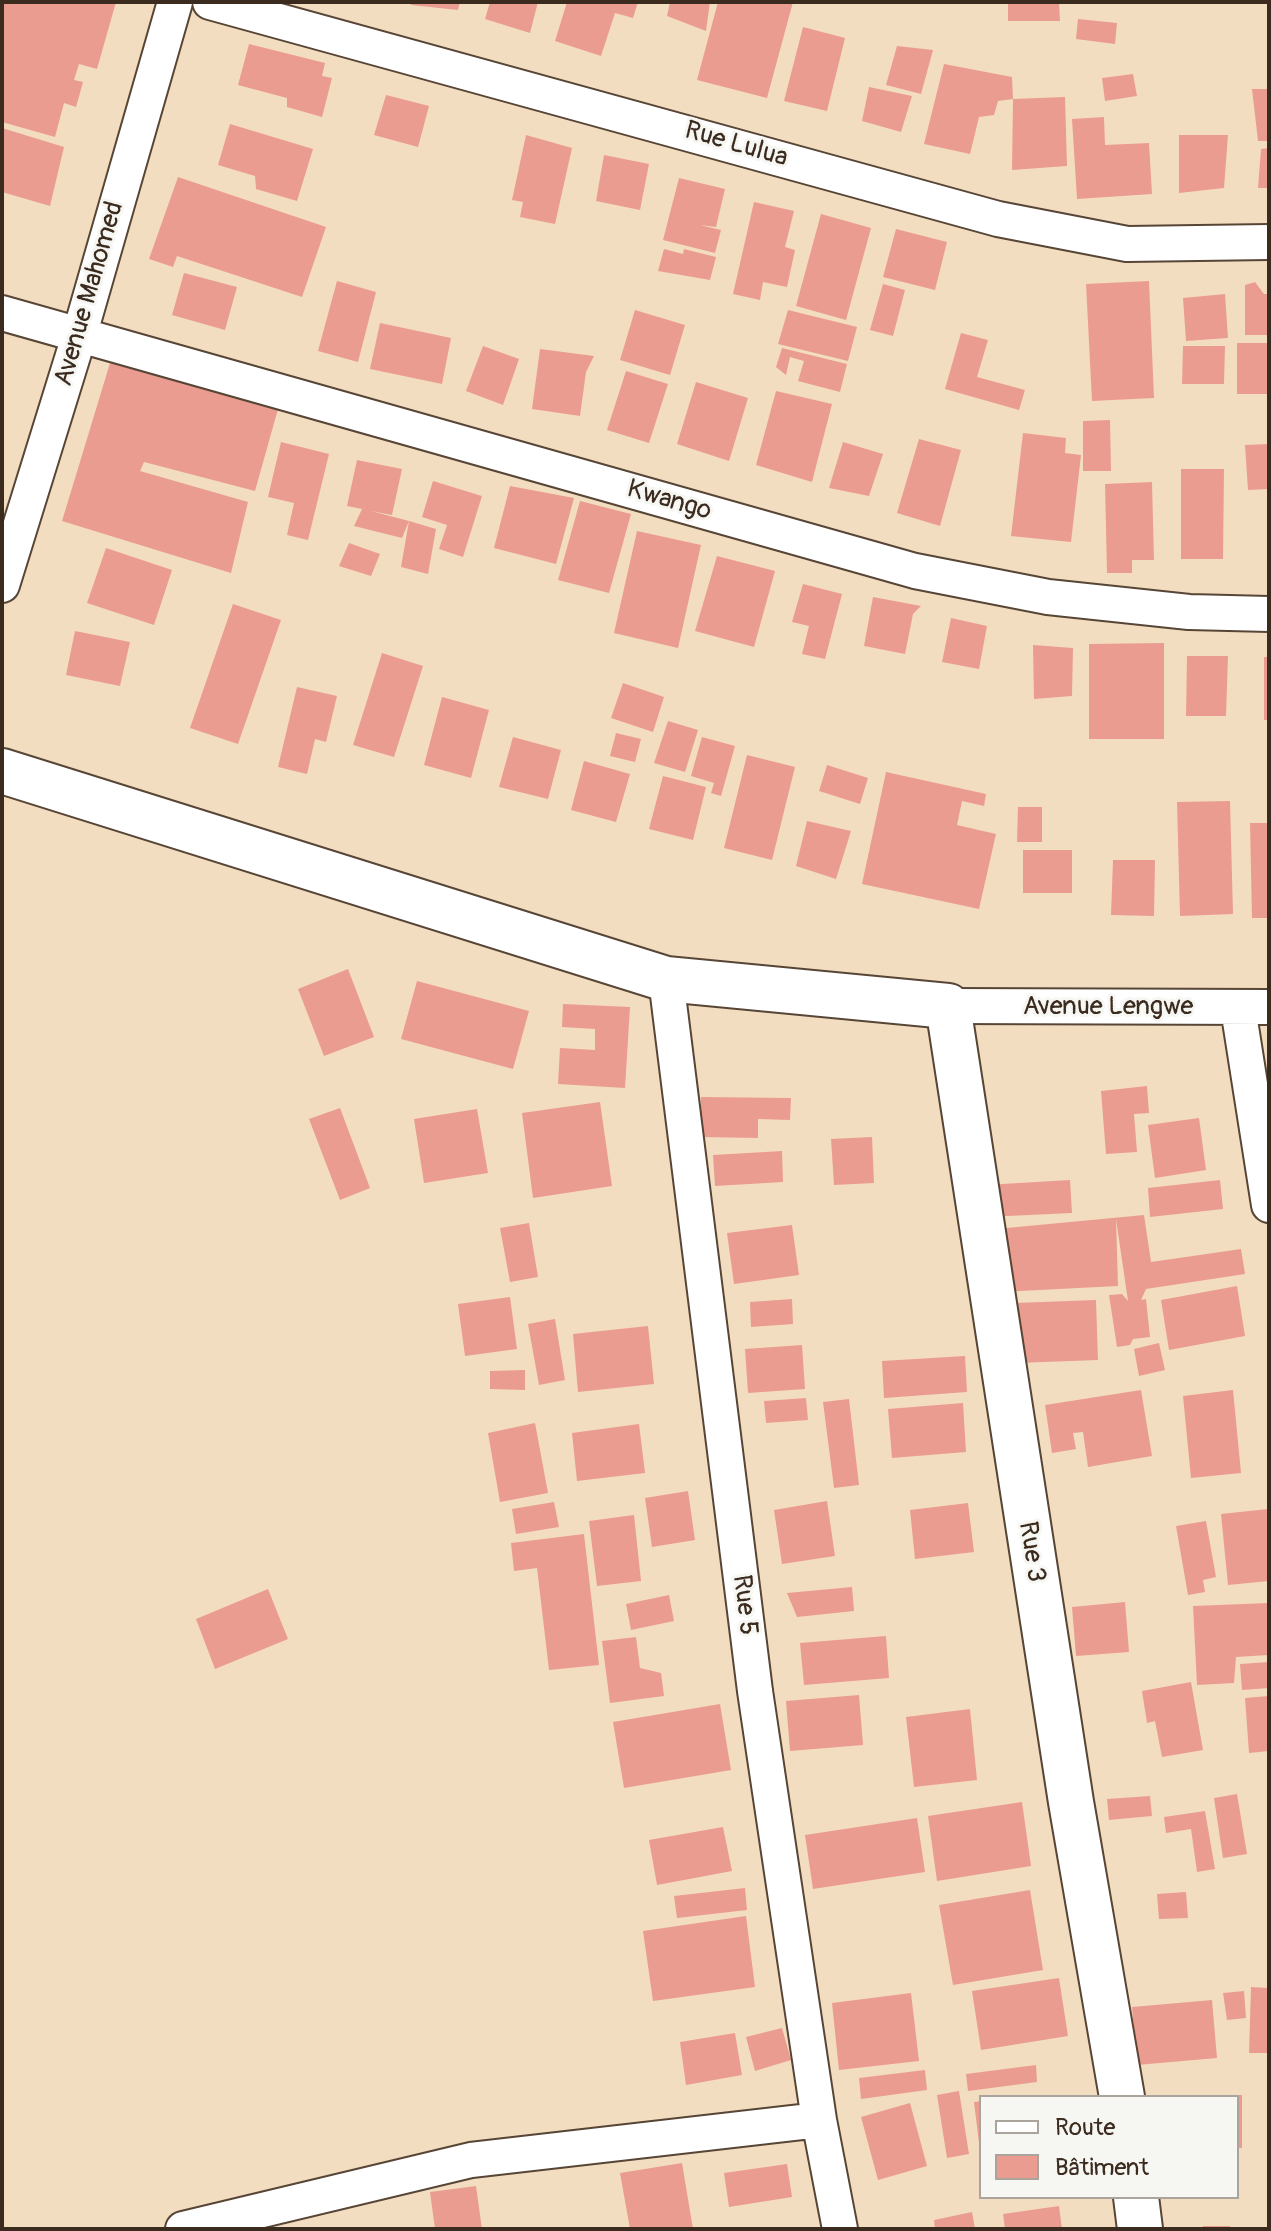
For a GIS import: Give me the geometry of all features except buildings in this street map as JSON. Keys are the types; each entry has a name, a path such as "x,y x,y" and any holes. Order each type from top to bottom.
{"street":[{"name":"Avenue Mahomed","path":"2,585 80,333 175,2"},
{"name":"Rue Lulua","path":"210,2 998,219 1127,244 1269,242"},
{"name":"Kwango","path":"2,313 915,571 1048,597 1189,612 1269,614"},
{"path":"2,771 666,979 948,1006"},
{"name":"Rue 5","path":"666,979 755,1691 819,2120 840,2229"},
{"name":"Avenue Lengwe","path":"948,1006 1254,1008"},
{"name":"Rue 3","path":"948,1006 1071,1802 1122,2095"},
{"path":"1254,1008 1269,1205"},
{"path":"183,2229 471,2160 819,2120"},
{"path":"1136,2199 1140,2229"}]}
